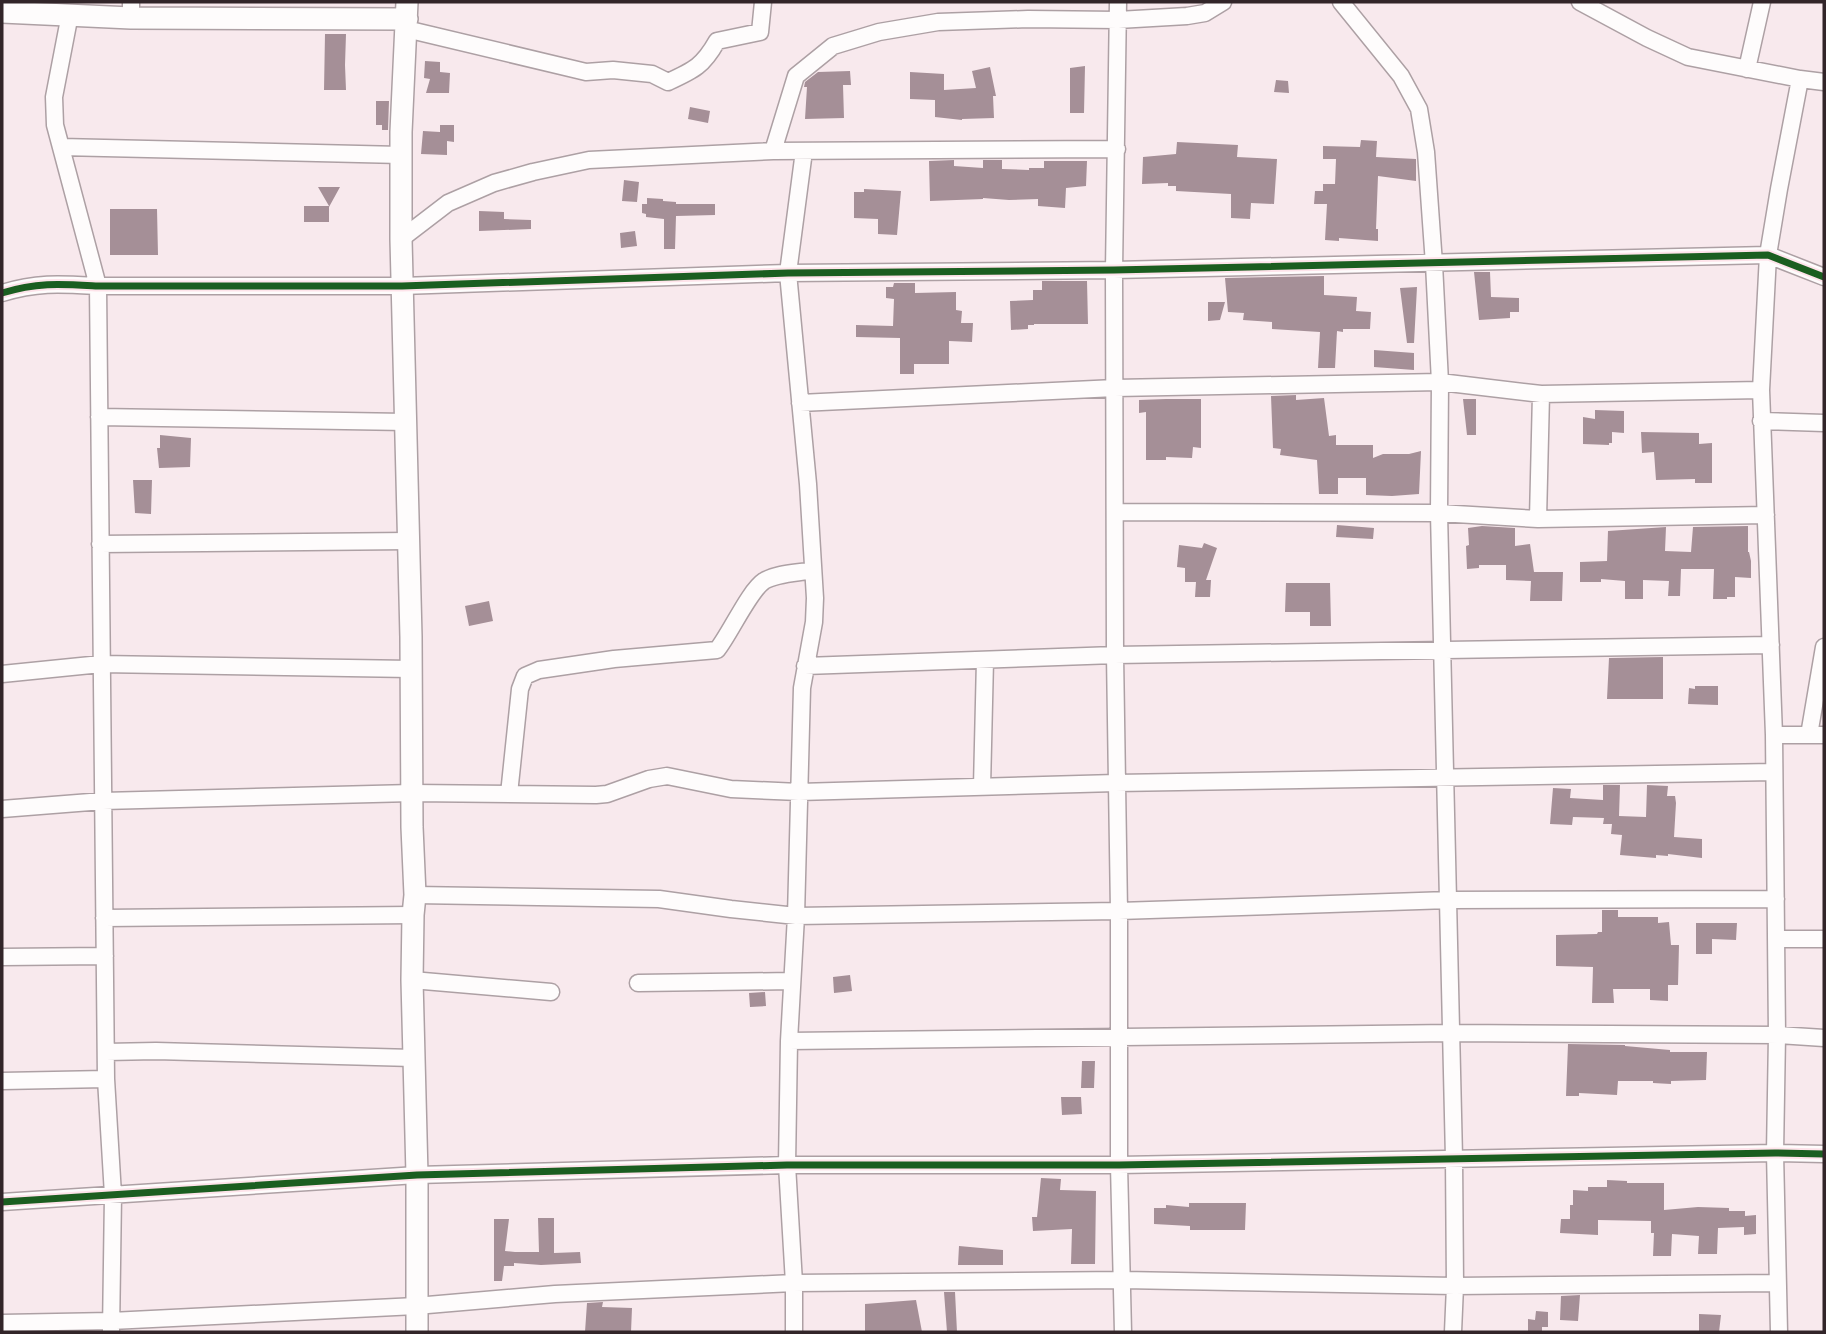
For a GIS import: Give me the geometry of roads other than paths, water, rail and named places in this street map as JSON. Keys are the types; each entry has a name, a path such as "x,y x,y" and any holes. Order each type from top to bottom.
{"main road":[{"path":"2,12 37,7 70,14 131,10 407,17 401,155 401,239 411,669 414,905 412,980 418,1332"}],"street":[{"path":"407,17 586,72 613,70 652,74 668,82 690,72 707,59 717,41 760,32 762,2"},
{"path":"1118,2 1114,270 1115,655 1119,1164 1124,1332"},
{"path":"774,151 796,76 833,46 879,32 938,22 1118,20 1188,16 1205,13 1223,2"},
{"path":"1342,2 1401,76 1419,109 1426,152 1440,382 1439,513 1454,1158 1453,1332"},
{"path":"1580,2 1688,57 1824,82"},
{"path":"1747,69 1762,2"},
{"path":"70,14 54,97 55,125 98,286 106,1079 113,1195 111,1326"},
{"path":"1779,1332 1775,1153 1777,1035 1774,734 1761,390 1768,255 1800,79"},
{"path":"61,147 401,155"},
{"path":"401,239 448,202 494,183 589,160 774,151 1116,149"},
{"path":"794,1332 787,1165 789,1041 796,916 802,688 814,622 815,597 808,484 788,273 804,151"},
{"path":"2,293 23,286 48,284 402,286 788,273 1114,270 1768,255 1824,277"},
{"path":"800,403 1115,388 1440,382 1541,394 1761,390"},
{"path":"1538,519 1541,394"},
{"path":"99,417 406,422"},
{"path":"1761,421 1824,423"},
{"path":"1115,512 1439,513 1538,519 1766,515"},
{"path":"100,544 408,541"},
{"path":"509,794 520,689 525,676 539,670 614,659 717,650 755,591 764,582 813,570"},
{"path":"806,666 1115,655 1771,645"},
{"path":"1774,734 1817,735 1824,647"},
{"path":"982,787 985,660"},
{"path":"2,674 101,664 411,669"},
{"path":"2,809 103,801 412,793 596,796 658,776 731,789 799,792 1116,783 1774,772"},
{"path":"104,918 414,905 659,899 796,916 1119,911 1449,900 1776,900"},
{"path":"1776,939 1824,939"},
{"path":"2,957 105,956"},
{"path":"412,980 551,992"},
{"path":"638,983 792,981"},
{"path":"789,1041 1451,1033 1777,1035 1824,1038"},
{"path":"106,1052 167,1051 413,1058"},
{"path":"2,1081 106,1079"},
{"path":"2,1202 417,1175 787,1165 1119,1164 1824,1154"},
{"path":"2,1323 111,1326 555,1294 794,1283 1122,1280 1455,1286 1777,1283"}]}
